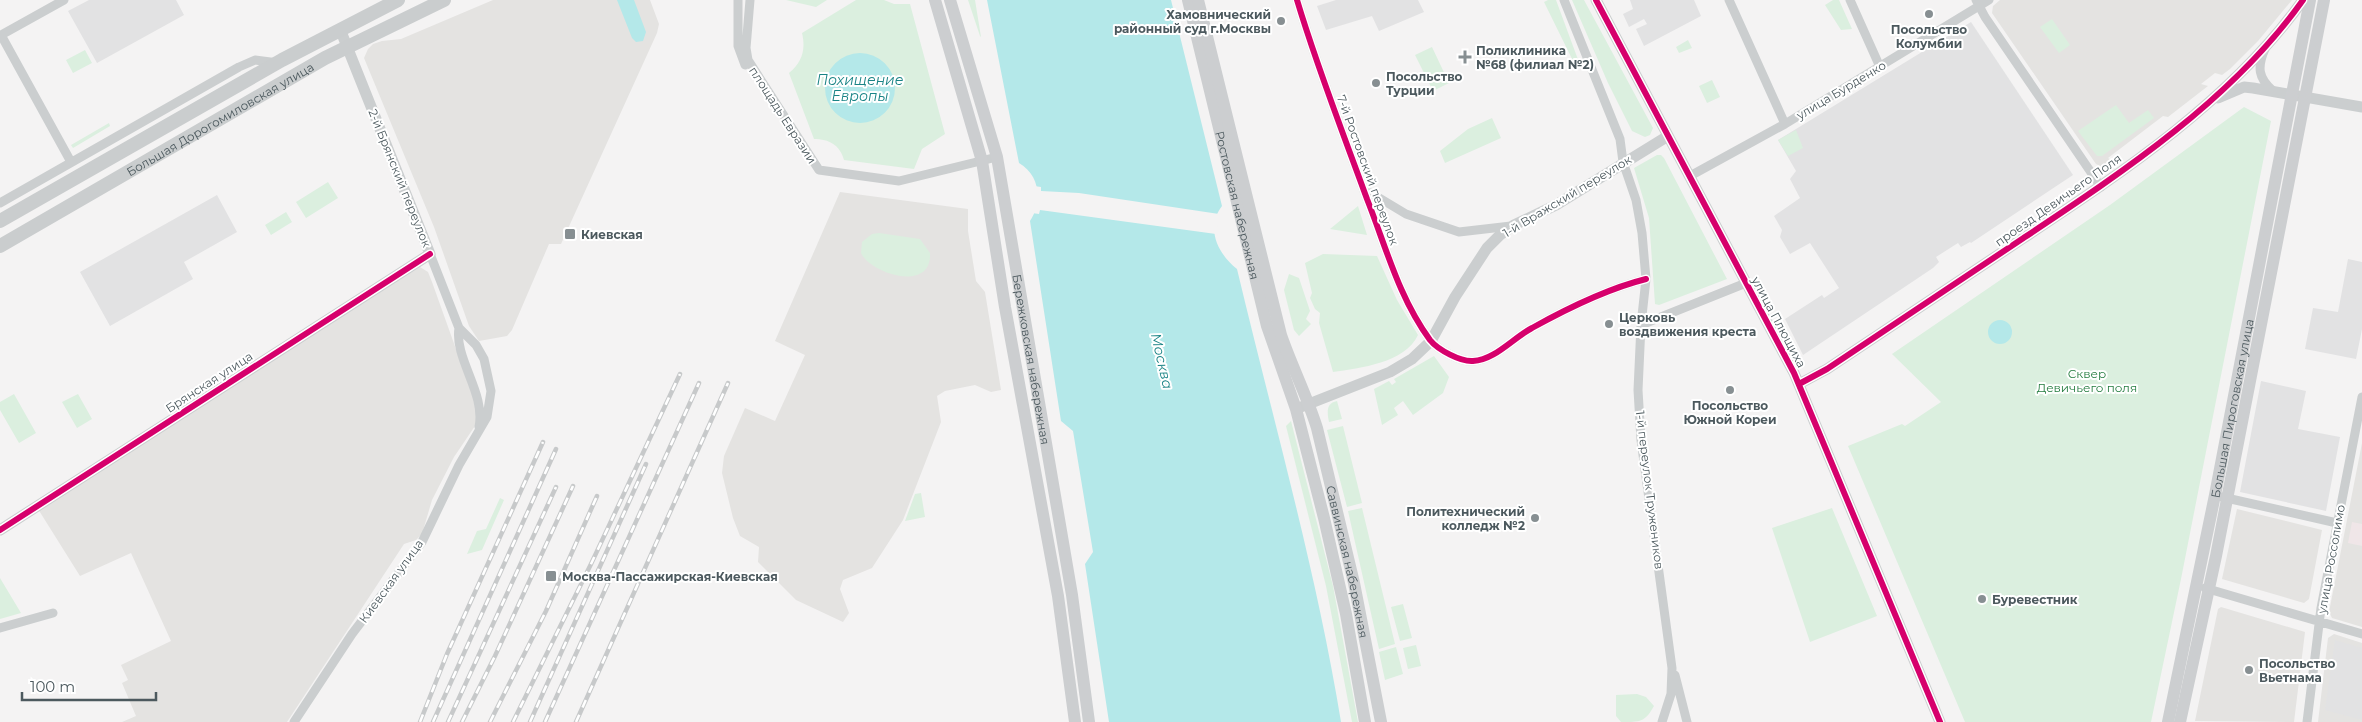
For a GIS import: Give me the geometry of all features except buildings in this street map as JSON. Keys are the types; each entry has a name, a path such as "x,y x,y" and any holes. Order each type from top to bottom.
{"main road":[{"name":"Большая Дорогомиловская улица","path":"0,221 280,61 398,0"},
{"name":"Бережковская набережная","path":"935,0 982,161 1005,307 1058,596 1075,722"},
{"name":"Бережковская набережная","path":"950,0 997,157 1072,595 1089,722"},
{"name":"Ростовская набережная","path":"1188,0 1268,326 1296,409"},
{"name":"Ростовская набережная","path":"1198,0 1279,326 1289,359 1309,403"},
{"name":"Большая Пироговская улица","path":"2221,496 2310,0"},
{"name":"Большая Пироговская улица","path":"2180,722 2221,496 2324,0"},
{"name":"Большая Дорогомиловская улица","path":"0,246 348,46 443,1"},
{"name":"Саввинская набережная","path":"1309,403 1354,583 1381,722"},
{"name":"Саввинская набережная","path":"1296,409 1346,614 1365,722"},
{"name":"Большая Пироговская улица","path":"2168,722 2203,588"}],"street":[{"path":"64,0 1,35 71,162"},
{"path":"738,0 740,54 752,75 770,97"},
{"name":"площадь Евразии","path":"750,0 747,55 770,97 819,170 899,181 982,161"},
{"name":"7-й Ростовский переулок","path":"1297,0 1400,288 1431,341"},
{"name":"1-й переулок Тружеников","path":"1564,0 1620,139 1624,162 1636,200 1642,233 1646,279 1640,325 1638,390 1640,440 1672,668 1671,694 1662,722"},
{"name":"улица Плющиха","path":"1596,0 1799,384 1940,722"},
{"path":"1729,0 1785,124"},
{"path":"1850,0 1880,67"},
{"name":"улица Бурденко","path":"1690,176 1785,124 1880,67 1977,3 1990,0"},
{"name":"проезд Девичьего Поля","path":"1799,384 1827,369 2101,187 2214,99 2266,46 2303,0"},
{"path":"1977,3 2101,187"},
{"name":"2-й Брянский переулок","path":"340,29 458,328 458,341 480,406 477,433"},
{"path":"2266,46 2261,56 2259,73 2262,80 2273,91"},
{"path":"0,203 248,63 262,60 280,61 293,65 294,72 289,79"},
{"path":"2214,99 2244,87 2362,107"},
{"name":"1-й Вражский переулок","path":"1296,409 1390,372 1412,359 1431,341 1455,297 1487,248 1514,225 1556,205 1668,136"},
{"path":"982,161 997,157"},
{"path":"1366,196 1371,193 1406,214 1459,232 1488,230 1514,225"},
{"path":"991,220 992,214 997,211 1003,212 1006,217"},
{"name":"Брянская улица","path":"0,530 430,254"},
{"path":"1431,341 1462,360 1473,361 1487,358 1529,329 1562,311 1625,284 1646,279"},
{"path":"1640,325 1746,283"},
{"name":"2-й Брянский переулок","path":"458,328 476,345 484,359 489,383 490,405 487,417 477,433"},
{"path":"466,362 471,368 476,368 480,366 484,359"},
{"name":"улица Россолимо","path":"2307,722 2320,621 2362,397"},
{"name":"Киевская улица","path":"294,722 352,634 422,542 452,479 477,433"},
{"path":"2221,496 2337,523"},
{"path":"2203,588 2362,634"},
{"path":"0,628 53,613"},
{"path":"1672,668 1687,722"}],"shaded area":[{"path":"89,0 176,0 184,15 97,63 68,11"},
{"path":"493,0 650,0 659,24 657,33 561,244 549,244 512,330 507,336 479,341 469,326 434,227 364,58 368,49 373,44 401,39"},
{"path":"1336,0 1418,0 1424,12 1379,31 1372,16 1326,30 1317,6"},
{"path":"1630,0 1694,0 1701,16 1644,46 1636,29 1647,24 1644,19 1629,27 1623,14 1633,9"},
{"path":"2000,0 2292,0 2258,41 2230,69 2222,75 2215,73 2201,84 2208,86 2168,117 2163,116 2108,158 2113,161 2102,167 2096,164 1992,13 1993,6"},
{"path":"1971,22 2073,175 1971,243 1961,247 1958,243 1936,257 1939,262 1933,268 1803,355 1785,319 1822,295 1824,298 1839,288 1810,243 1790,254 1780,237 1782,230 1774,216 1800,198 1790,179 1796,171 1778,140"},
{"path":"840,192 968,209 968,231 976,281 985,292 1001,390 991,392 975,385 945,391 937,396 941,422 903,520 872,568 843,580 840,589 849,613 843,622 796,600 758,562 759,547 740,536 733,518 722,473 724,456 745,408 775,421 805,355 775,341"},
{"path":"217,195 237,232 184,262 193,279 110,326 80,272"},
{"path":"2348,259 2362,262 2362,329 2356,359 2305,349 2313,308 2338,312"},
{"path":"420,267 428,272 477,408 477,423 454,457 432,500 422,534 416,540 404,544 287,722 122,722 136,716 122,683 128,680 121,665 171,641 131,553 80,576 38,509"},
{"path":"2261,381 2306,391 2298,429 2340,437 2326,511 2240,492"},
{"path":"2362,443 2362,627 2332,618 2329,612"},
{"path":"2237,509 2322,530 2309,599 2304,603 2222,579"},
{"path":"2352,522 2362,524 2362,546 2348,543"},
{"path":"2221,607 2305,632 2294,722 2195,721 2218,609"},
{"path":"2334,634 2362,643 2362,722 2318,722 2328,638"},
{"path":"2335,640 2362,648 2362,720 2325,710"}],"green space":[{"path":"786,0 827,0 816,7"},
{"path":"856,0 884,0 894,4 910,4 945,134 922,149 914,169 844,160 840,150 833,144 824,140 814,139 789,73 802,55 802,33"},
{"path":"968,0 975,0 981,37 980,36"},
{"path":"1556,0 1580,65 1576,67 1544,2"},
{"path":"1572,0 1584,0 1653,128 1650,135 1645,137 1632,131 1608,83"},
{"path":"1833,0 1839,0 1852,29 1841,30 1825,5"},
{"path":"2052,19 2070,45 2059,53 2040,27"},
{"path":"1688,40 1692,48 1679,53 1676,47"},
{"path":"1432,47 1449,83 1433,91 1415,55"},
{"path":"85,50 92,63 73,73 66,60"},
{"path":"1712,80 1720,97 1707,103 1699,86"},
{"path":"2116,105 2129,123 2148,110 2154,118 2102,156 2097,156 2078,131"},
{"name":"Сквер Девичьего поля","path":"2244,107 2271,121 2151,722 1965,722 1848,446 1902,424 1905,426 1941,402 1892,354 2110,205"},
{"path":"1492,118 1501,138 1445,163 1440,151 1468,129"},
{"path":"109,123 110,126 73,148 71,145"},
{"path":"1796,130 1803,148 1788,156 1778,140"},
{"path":"1657,155 1661,155 1664,158 1727,279 1659,305 1655,304 1649,218 1634,168"},
{"path":"328,182 338,198 306,218 296,202"},
{"path":"1358,206 1367,235 1330,229"},
{"path":"286,212 292,222 271,235 265,225"},
{"path":"879,233 920,239 930,253 928,265 921,273 912,276 888,273 876,267 867,261 861,253 862,242 872,234"},
{"path":"1323,254 1377,256 1397,300 1418,335 1412,344 1393,358 1368,366 1333,372 1319,323 1320,313 1315,309 1310,298 1312,293 1305,263"},
{"path":"1289,274 1299,278 1310,311 1306,319 1311,324 1299,336 1294,330 1284,290"},
{"path":"1434,356 1449,377 1443,393 1413,415 1403,401 1394,408 1398,415 1382,425 1374,389 1389,381 1392,385 1396,382 1394,379"},
{"path":"14,394 36,433 19,443 0,410 0,402"},
{"path":"78,394 92,419 77,428 62,402"},
{"path":"1337,401 1342,419 1329,422 1329,406"},
{"path":"1291,421 1333,586 1358,722 1352,722 1326,586 1286,426"},
{"path":"1343,426 1362,503 1347,507 1327,430"},
{"path":"921,493 925,517 905,521 915,494"},
{"path":"500,498 504,500 482,550 467,554 477,531 486,529"},
{"path":"1362,508 1395,644 1379,649 1348,511"},
{"path":"1832,508 1877,616 1810,642 1772,528"},
{"path":"0,578 21,613 0,619"},
{"path":"1403,604 1412,638 1400,641 1391,607"},
{"path":"1416,645 1421,666 1408,669 1403,648"},
{"path":"1396,647 1403,674 1385,680 1379,652"},
{"path":"1637,694 1646,697 1654,706 1642,720 1621,722 1616,716 1616,695"}],"water":[{"path":"617,0 634,0 646,32 643,41 636,42 632,38"},
{"name":"Москва","path":"987,0 1171,0 1222,206 1214,223 1214,232 1219,248 1237,269 1307,551 1341,722 1109,722 1085,564 1093,552 1073,431 1061,421 1030,221 1037,206 1037,189 1031,174 1019,163"},
{"name":"Похищение Европы","path":"860,53 873,56 885,63 892,75 895,88 892,101 885,113 873,120 860,123 847,120 835,113 828,101 825,88 828,75 835,63 847,56"},
{"path":"2000,320 2008,324 2012,332 2008,340 2000,344 1992,340 1988,332 1992,324"}],"pier":[{"path":"1034,186 1041,187 1041,191 1079,193 1219,214 1220,210 1222,211 1217,223 1218,238 1216,234 1040,210 1039,214 1032,213 1035,207"}],"railway":[{"path":"513,722 591,564 680,374"},
{"path":"545,722 699,383"},
{"path":"576,722 728,383"},
{"path":"420,722 447,654 543,442"},
{"path":"433,722 556,449"},
{"path":"530,722 646,464"},
{"path":"462,722 495,656 573,486"},
{"path":"448,722 556,487"},
{"path":"490,722 546,611 597,496"}],"cycle path":[{"path":"1297,0 1322,75 1401,290 1419,324 1438,348 1462,360 1481,360 1496,353 1525,332 1573,306 1616,288 1646,279"},
{"path":"1596,0 1794,373 1940,722"},
{"path":"1799,384 1827,369 2060,214 2174,132 2210,102 2243,70 2275,36 2303,0"},
{"path":"0,530 430,254"}],"place":[{"name":"Посольство Колумбии","path":"1929,14"},
{"name":"Хамовнический районный суд г.Москвы","path":"1281,21"},
{"name":"Поликлиника №68 (филиал №2)","path":"1465,57"},
{"name":"Посольство Турции","path":"1376,83"},
{"name":"Киевская","path":"570,234"},
{"name":"Церковь воздвижения креста","path":"1609,324"},
{"name":"Посольство Южной Кореи","path":"1730,390"},
{"name":"Политехнический колледж №2","path":"1535,518"},
{"name":"Москва-Пассажирская-Киевская","path":"551,576"},
{"name":"Буревестник","path":"1982,599"},
{"name":"Посольство Вьетнама","path":"2249,670"}]}
